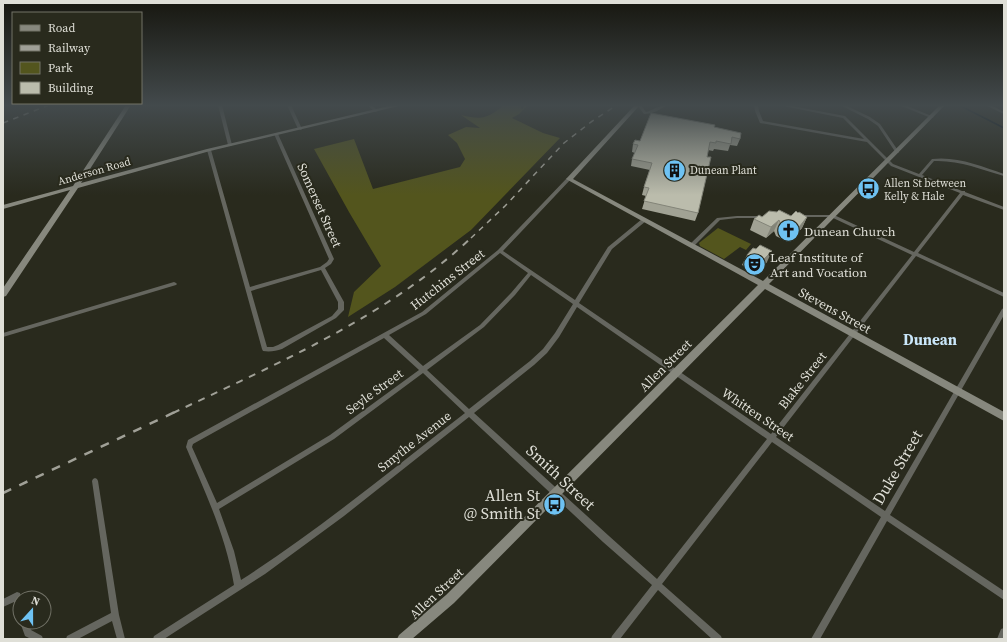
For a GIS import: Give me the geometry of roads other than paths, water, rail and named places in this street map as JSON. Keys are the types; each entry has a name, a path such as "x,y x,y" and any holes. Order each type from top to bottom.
{"street":[{"path":"3,294 109,135"},
{"path":"227,135 230,145"},
{"name":"Anderson Road","path":"3,207 209,150 272,135"},
{"name":"Somerset Street","path":"276,135 331,258 330,264 322,268"},
{"name":"Hutchins Street","path":"215,508 189,447 190,442 424,313 500,251 610,135"},
{"path":"833,135 867,141"},
{"path":"861,135 892,164 1004,209"},
{"path":"886,135 898,152"},
{"name":"Allen Street","path":"403,639 413,636 915,135"},
{"path":"209,150 248,290 265,348 274,350 334,317 341,310 342,305 322,268 248,290"},
{"path":"920,175 932,160 952,159 974,164 1004,175"},
{"name":"Stevens Street","path":"569,179 1004,417"},
{"name":"Blake Street","path":"615,639 963,192"},
{"path":"793,217 832,216 1004,295"},
{"path":"692,245 719,219 737,217 772,217"},
{"name":"Smythe Avenue","path":"157,639 222,599 340,514 470,413 545,351 557,335 610,248 644,220"},
{"name":"Whitten Street","path":"500,251 1004,596"},
{"name":"Seyle Street","path":"215,508 332,437 482,326 513,294 531,272"},
{"path":"3,335 174,284"},
{"name":"Duke Street","path":"816,639 1004,310"},
{"name":"Smith Street","path":"385,335 606,539 718,639"},
{"path":"95,481 115,615 121,639"},
{"path":"215,508 234,565 238,587"},
{"path":"3,603 12,598"},
{"path":"70,639 115,615"},
{"path":"27,630 28,633 39,639"},
{"path":"1002,639 1004,632"}],"railway":[{"path":"471,238 505,206 564,143 574,135"},
{"path":"173,413 252,376 368,315 439,265 472,237"},
{"path":"3,493 175,412"}],"place":[{"name":"Dunean Plant","path":"675,170"},
{"name":"Allen St between Kelly & Hale","path":"868,189"},
{"name":"Dunean Church","path":"788,231"},
{"name":"Leaf Institute of Art and Vocation","path":"755,264"},
{"name":"Allen St @ Smith St","path":"555,504"}],"district":[{"name":"Dunean","path":"930,340"}]}
